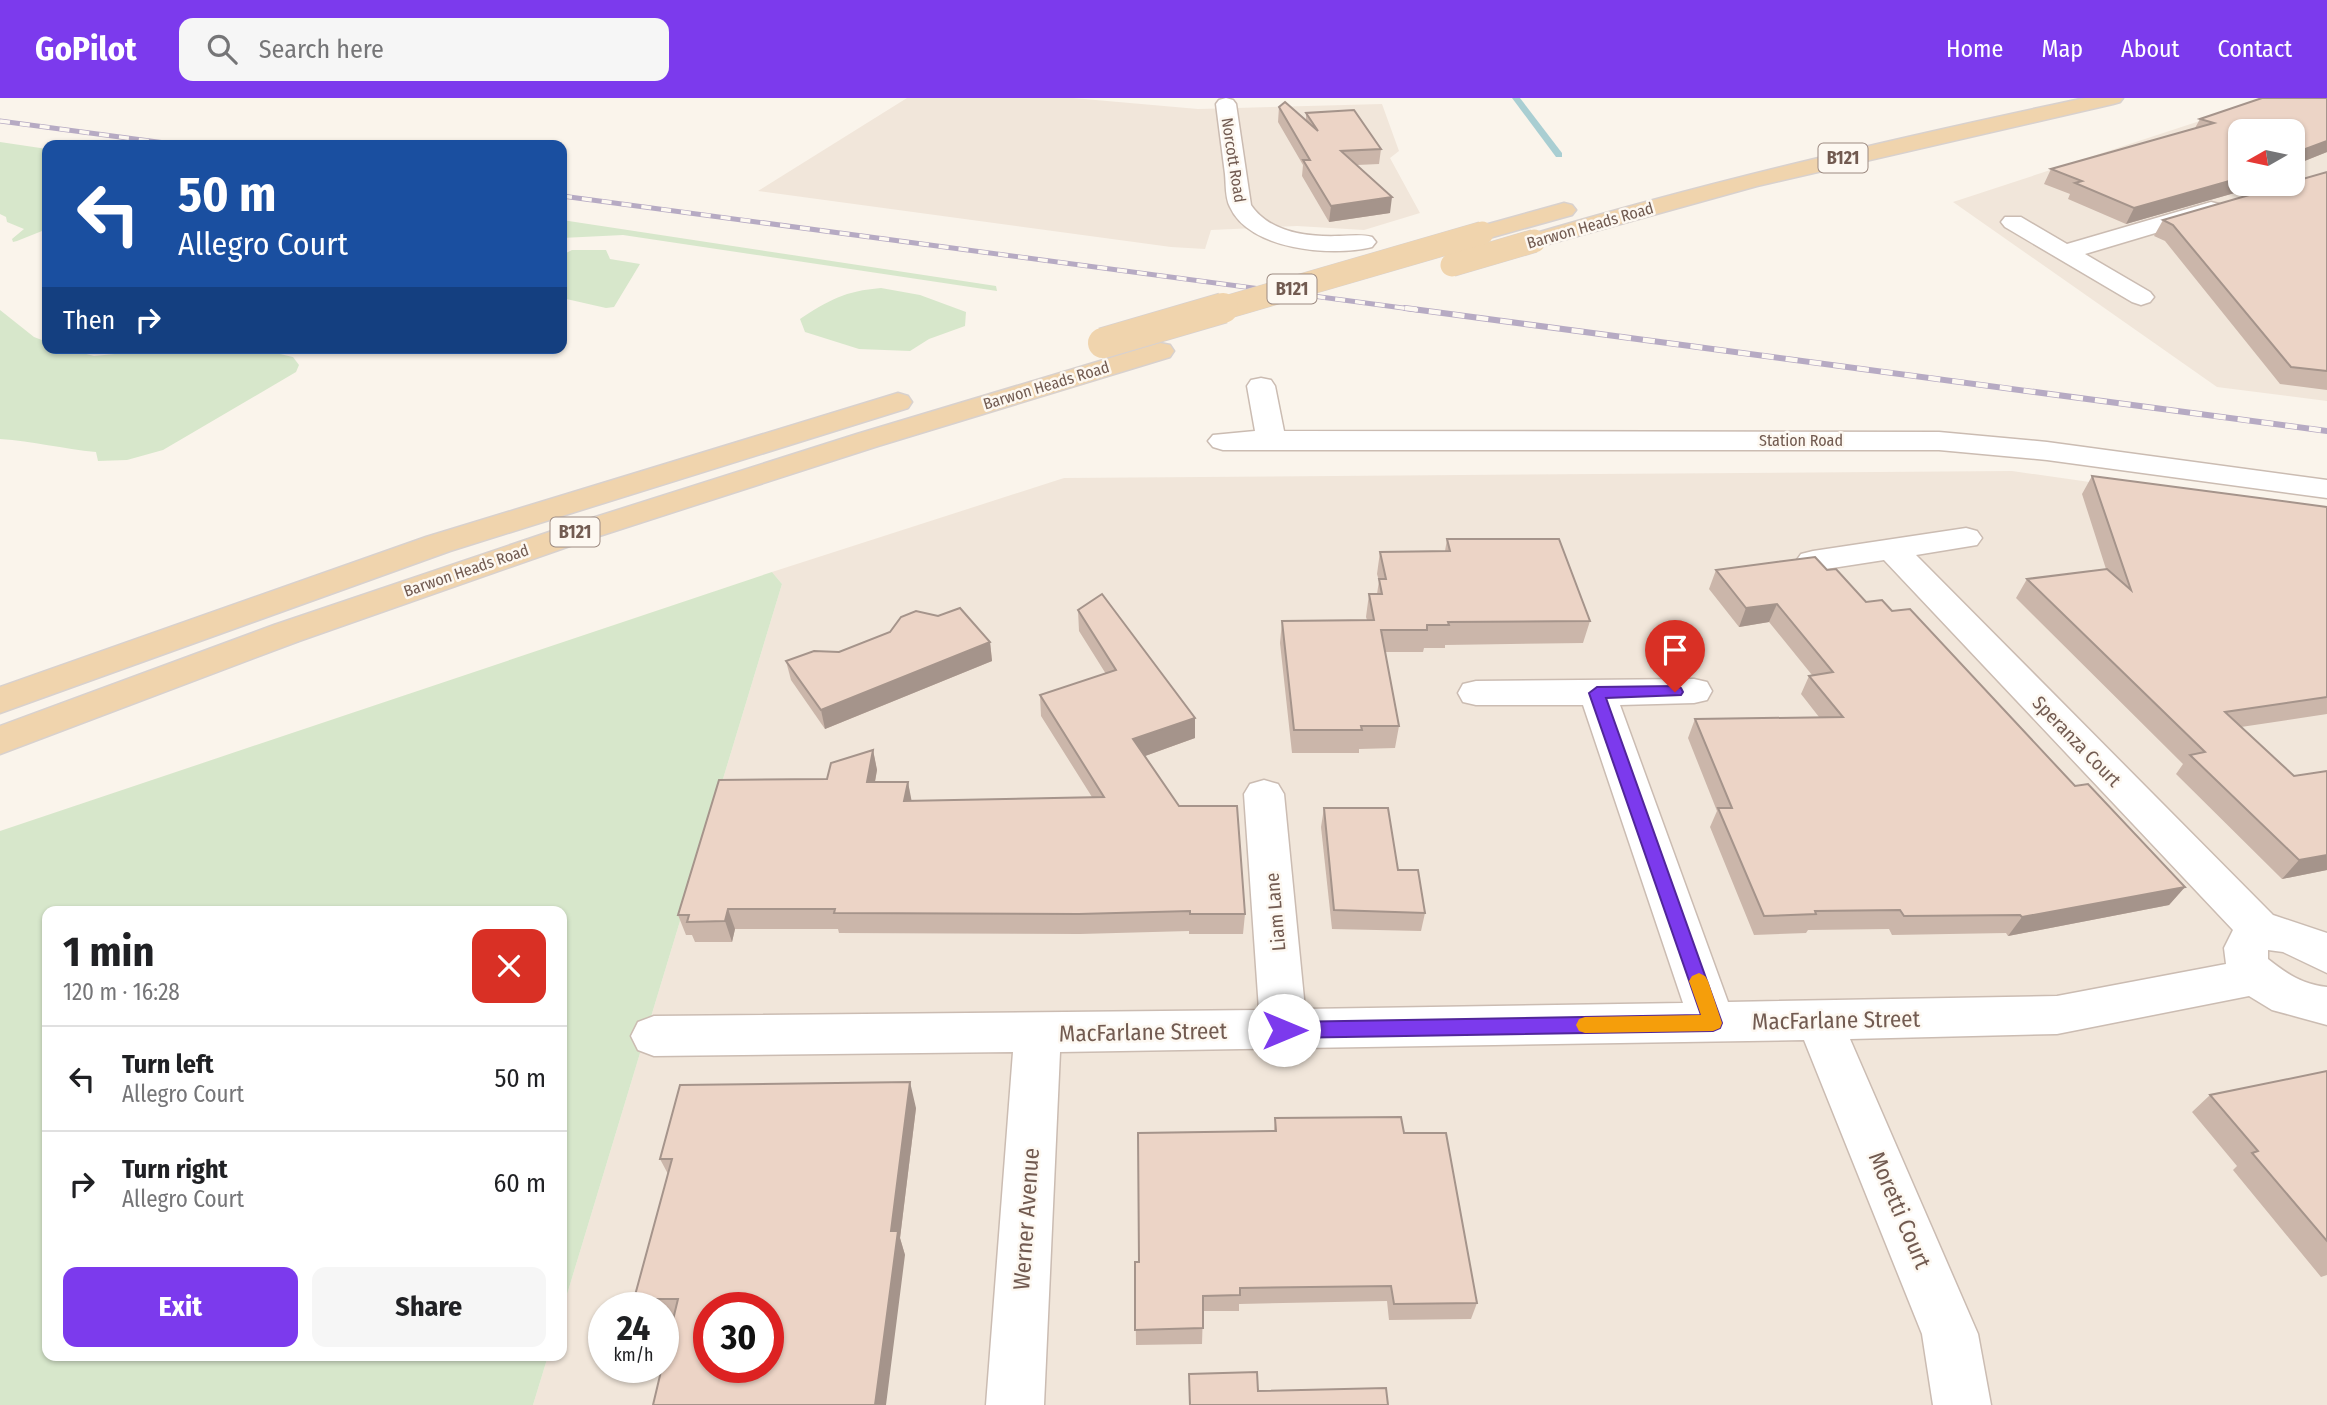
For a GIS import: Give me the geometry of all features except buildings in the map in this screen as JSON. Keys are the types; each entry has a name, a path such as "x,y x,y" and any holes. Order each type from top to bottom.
{"main road":[{"name":"Barwon Heads Road","path":"0,741 299,628 585,529 873,438 1160,351 1711,191 1857,155 2113,98"},
{"name":"Barwon Heads Road","path":"0,700 438,544 727,453 1482,233 1689,176 1955,111"}],"street":[{"name":"Norcott Road","path":"1226,104 1240,205 1247,218 1271,233 1295,240 1339,244 1364,242"},
{"path":"2065,252 2235,202"},
{"path":"2013,222 2141,297"},
{"path":"1261,386 1271,440"},
{"name":"Station Road","path":"1223,441 1939,441 2047,450 2327,489"},
{"path":"1813,561 1966,538"},
{"name":"Speranza Court","path":"1891,549 2260,955"},
{"path":"1476,693 1694,691"},
{"path":"1597,693 1713,1023"},
{"name":"Liam Lane","path":"1264,794 1284,1030"},
{"name":"MacFarlane Street","path":"654,1036 1284,1030 2057,1015 2260,955 2280,933 2300,939 2327,955"},
{"path":"2260,955 2293,1000 2327,1006"},
{"name":"Moretti Court","path":"1819,1021 1950,1334 1962,1405"},
{"name":"Werner Avenue","path":"1015,1405 1038,1033"}],"shaded area":[{"path":"907,98 1073,98 1198,109 1382,104 1399,151 1390,158 1420,213 1364,230 1297,226 1211,230 1205,249 1171,247 758,191"},
{"path":"2270,98 2327,98 2327,401 2217,387 1953,202"},
{"path":"2012,471 2327,516 2327,1405 533,1405 546,1361 567,1361 567,1294 782,584 772,572 1064,478"}],"green space":[{"path":"0,142 42,148 42,231 13,242 12,239 24,229 7,222 6,217 0,214"},
{"path":"567,221 996,286 997,291 623,235 567,238"},
{"path":"572,250 606,250 610,259 640,264 614,307 606,308 567,299 567,252"},
{"path":"881,288 920,295 966,312 965,326 929,339 910,351 859,349 805,332 800,319 820,307 847,294"},
{"path":"0,310 34,337 42,340 42,354 280,354 293,357 299,365 296,372 163,450 127,460 98,461 96,452 0,439"},
{"path":"772,572 782,584 567,1294 567,906 42,906 42,1361 546,1361 533,1405 0,1405 0,831"}],"waterway":[{"path":"1516,98 1559,155"}],"railway":[{"path":"0,121 142,140"},
{"path":"567,197 1418,310"},
{"path":"1405,308 2327,431"}],"slow traffic":[{"path":"1585,1025 1713,1023 1699,981"}],"route":[{"path":"1284,1030 1713,1023 1597,693 1675,692"}]}
